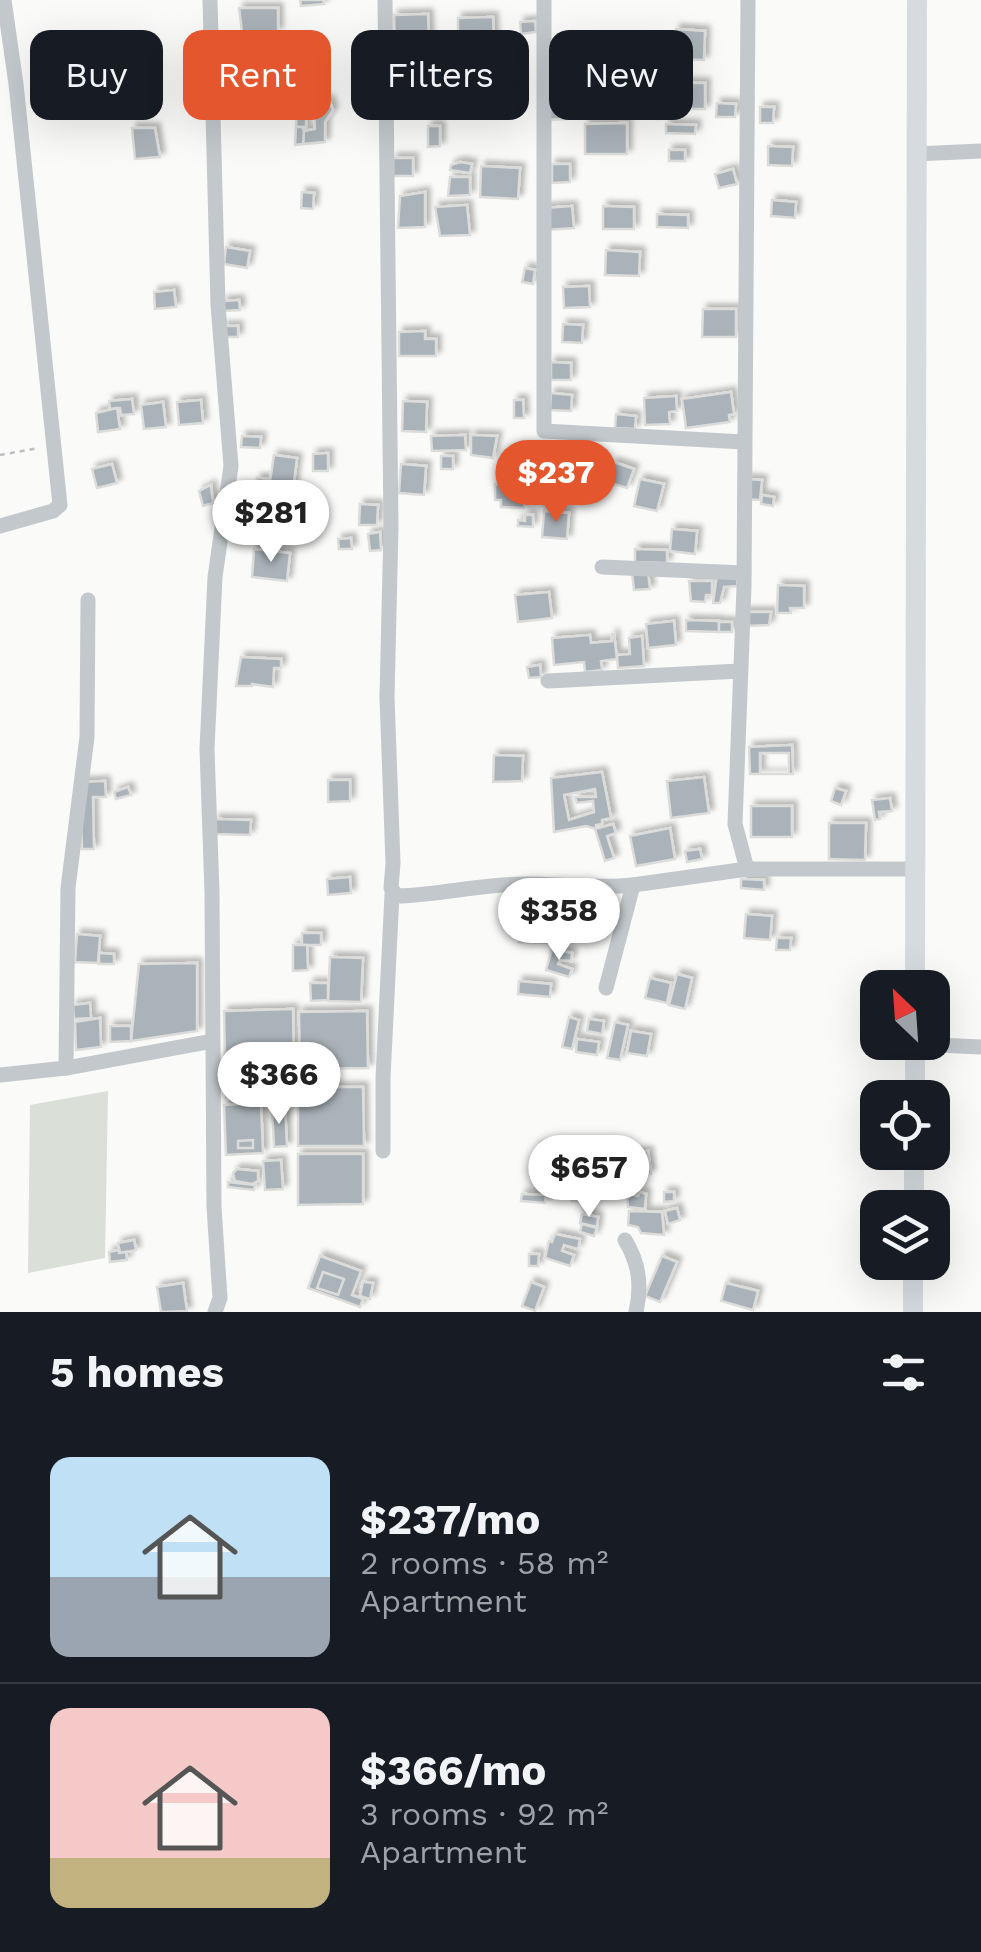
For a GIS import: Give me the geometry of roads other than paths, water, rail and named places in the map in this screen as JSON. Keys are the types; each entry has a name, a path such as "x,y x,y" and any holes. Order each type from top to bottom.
{"street":[{"path":"0,526 54,511 60,504 4,0"},
{"path":"210,0 218,304 232,466 208,669 214,1206 220,1298 214,1312"},
{"path":"383,1151 392,894 387,698 391,507 385,0"},
{"path":"544,0 544,431 744,442"},
{"path":"747,869 735,824 744,573 748,0"},
{"path":"915,970 917,0"},
{"path":"915,154 981,151"},
{"path":"602,567 744,573"},
{"path":"66,1068 68,888 86,737 88,600"},
{"path":"548,681 740,670"},
{"path":"392,894 434,895 523,884 589,888 633,885 747,869 913,869"},
{"path":"606,988 633,885"},
{"path":"0,1075 66,1068 212,1041"},
{"path":"950,1045 981,1047"},
{"path":"625,1240 638,1273 636,1312"},
{"path":"913,1280 913,1312"}]}
